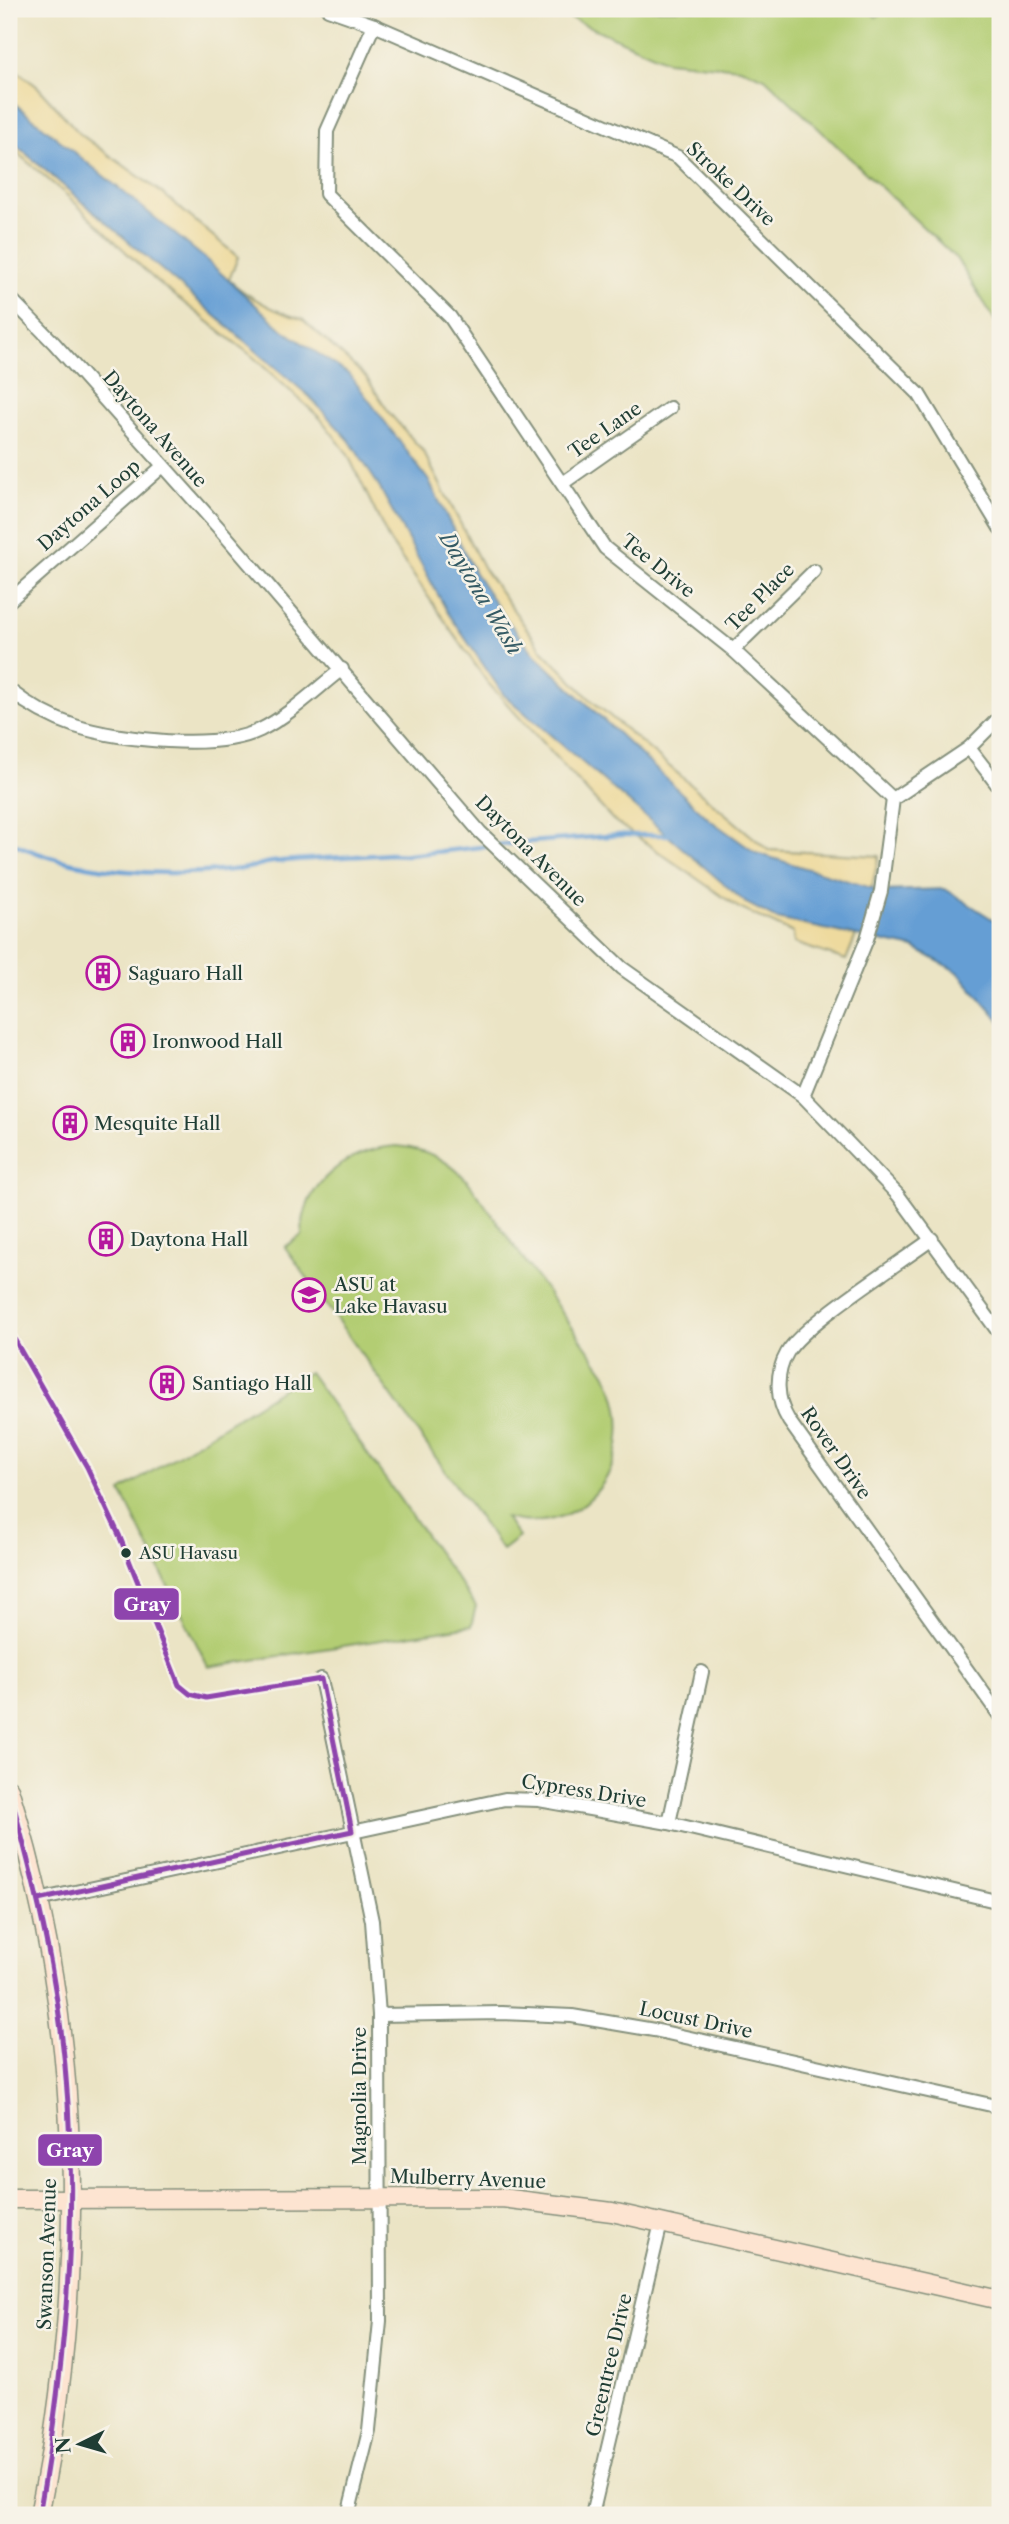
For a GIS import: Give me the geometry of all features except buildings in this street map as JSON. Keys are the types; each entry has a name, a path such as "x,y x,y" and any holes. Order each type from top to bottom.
{"street":[{"name":"Stroke Drive","path":"328,9 374,25 678,157 919,394 1000,528"},
{"name":"Tee Drive","path":"374,25 327,131 326,194 450,317 605,548 733,650 894,799"},
{"name":"Daytona Avenue","path":"9,297 54,343 342,669 480,832 498,846 622,968 803,1096 898,1195 1000,1334"},
{"name":"Tee Lane","path":"563,483 670,408"},
{"name":"Daytona Loop","path":"9,601 163,466"},
{"name":"Tee Place","path":"733,650 814,571"},
{"path":"9,690 49,715 90,730 148,738 222,741 259,730 342,669"},
{"path":"803,1096 867,939 881,891 894,799 969,748 1000,717"},
{"path":"969,748 1000,788"},
{"name":"Rover Drive","path":"932,1239 800,1336 782,1363 779,1395 789,1421 1000,1716"},
{"path":"669,1824 702,1672"},
{"name":"Magnolia Drive","path":"321,1679 372,1921 379,2015 378,2335 369,2431 348,2515"},
{"name":"Swanson Avenue","path":"9,1788 38,1900 60,2025 67,2100 71,2199 67,2325 59,2400 39,2515"},
{"name":"Cypress Drive","path":"38,1900 505,1799 539,1800 669,1824 1000,1902"},
{"name":"Locust Drive","path":"379,2015 502,2013 572,2016 666,2033 1000,2107"},
{"name":"Mulberry Avenue","path":"9,2199 378,2197 502,2198 557,2203 661,2223 1000,2300"},
{"name":"Greentree Drive","path":"592,2515 661,2223"}],"green space":[{"path":"550,9 868,9 876,17 889,9 1000,9 1000,328 956,258 765,78 740,68 667,61"},
{"path":"397,1146 419,1150 438,1158 455,1169 470,1184 605,1373 616,1401 619,1430 615,1457 604,1482 586,1502 564,1515 536,1521 505,1518 519,1537 502,1550 285,1247 302,1235 304,1216 310,1200 331,1172 361,1154"},
{"path":"309,1372 476,1606 471,1626 208,1667 121,1491"}],"sand":[{"path":"9,65 38,87 80,134 162,193 238,257 229,280 263,304 302,319 366,377 390,414 423,451 484,569 543,651 590,699 768,850 879,856 867,908 846,960 794,943 793,933 739,908 613,820 487,682 389,540 347,453 320,418 252,356 155,280 70,198 9,146"}],"water":[{"name":"Daytona Wash","path":"9,99 202,256 283,330 350,375 429,481 475,573 506,619 535,655 710,820 756,853 881,891 945,889 1000,924 1000,1021 958,972 914,948 777,919 746,903 504,695 448,613 377,483 349,440 310,397 9,139"}],"waterway":[{"path":"9,841 63,861 93,867 183,873 241,869 301,859 408,855 621,835 669,835"}],"transit line":[{"name":"Gray","path":"9,1330 87,1467 119,1535 179,1685 190,1694 206,1698 321,1679 352,1831 38,1900"},
{"name":"Gray","path":"9,1789 32,1876 51,1965 62,2033 71,2171 66,2309 39,2515"}],"place":[{"name":"Saguaro Hall","path":"103,973"},
{"name":"Ironwood Hall","path":"128,1041"},
{"name":"Mesquite Hall","path":"70,1123"},
{"name":"Daytona Hall","path":"106,1239"},
{"name":"ASU at Lake Havasu","path":"309,1295"},
{"name":"Santiago Hall","path":"167,1383"},
{"name":"ASU Havasu","path":"126,1553"}]}
